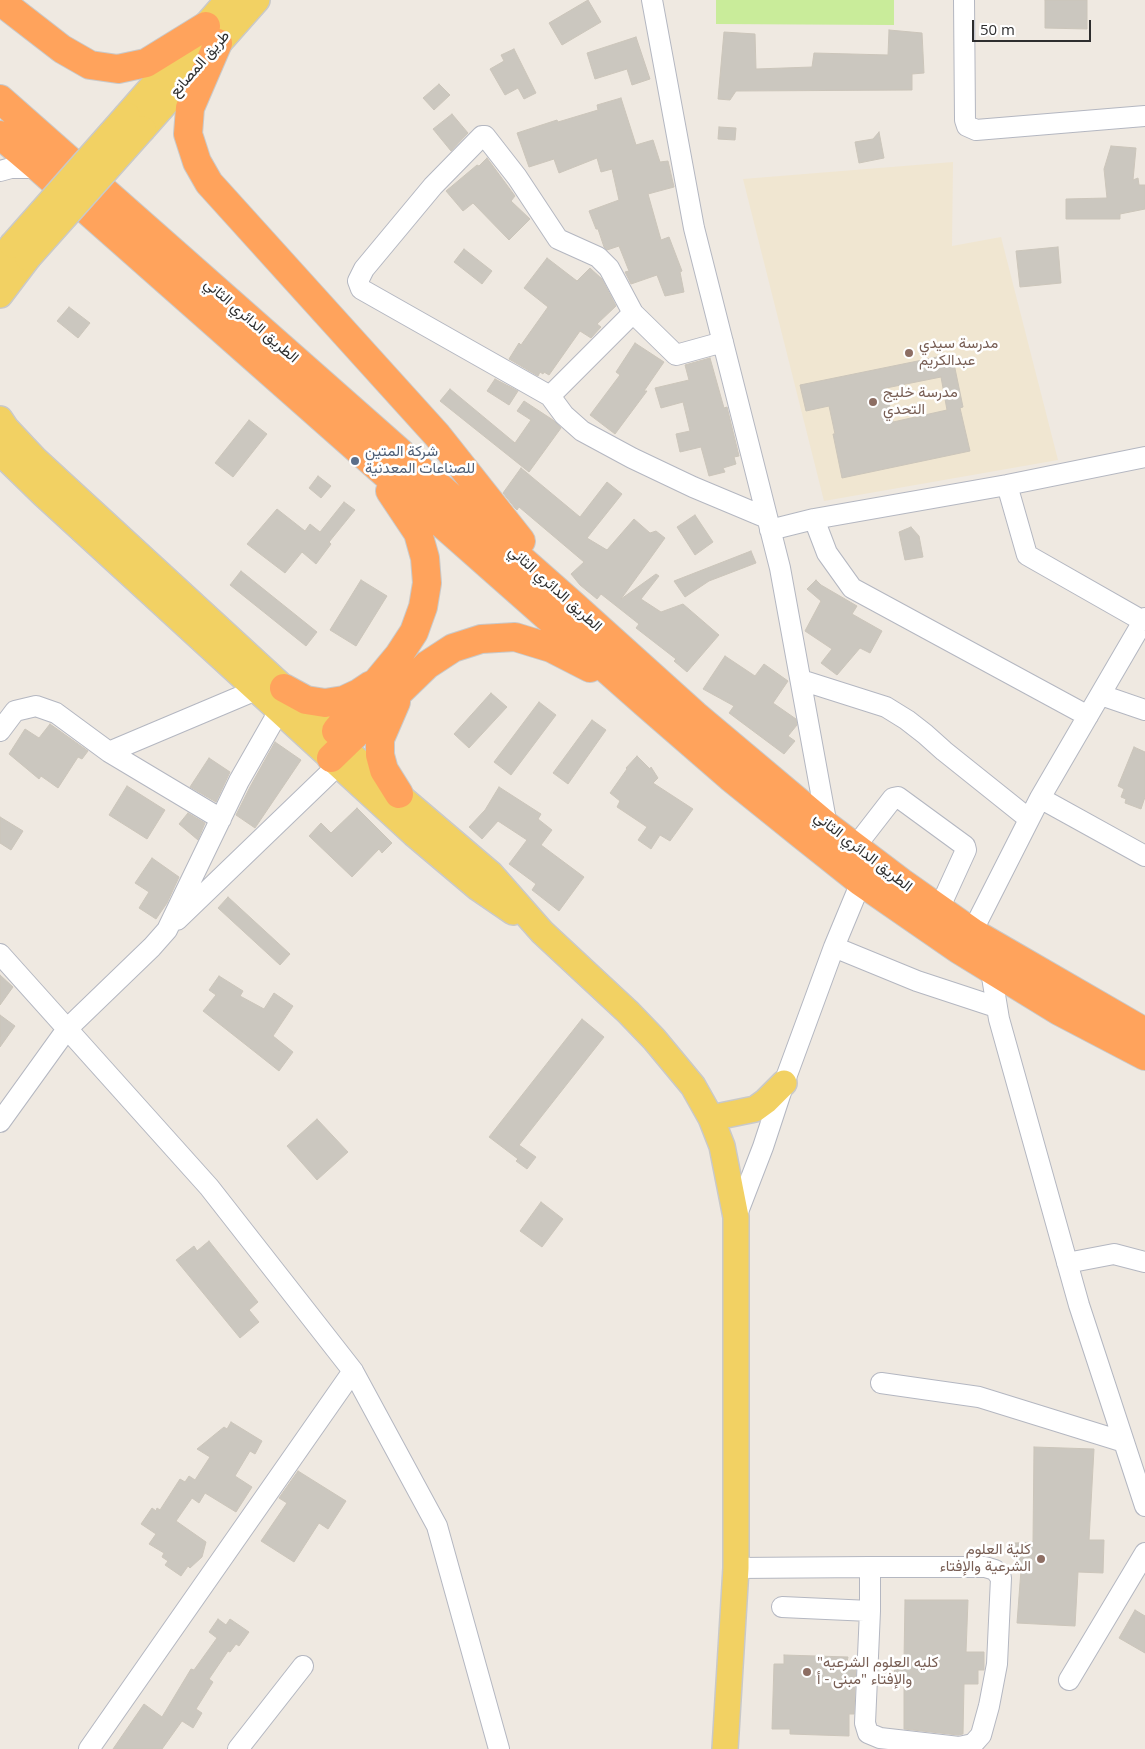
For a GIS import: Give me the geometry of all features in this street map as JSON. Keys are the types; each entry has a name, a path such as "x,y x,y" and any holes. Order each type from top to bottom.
{"highway":[{"path":"0,1 62,49 90,65 118,69 146,63 212,34"},
{"path":"212,34 190,108 188,134 197,162 209,183 436,435 572,604"},
{"name":"الطريق الدائري الثاني","path":"0,99 572,604 694,715 827,826 901,882 972,932 1145,1032"},
{"name":"الطريق الدائري الثاني","path":"0,135 730,777 904,914 991,971 1059,1011 1145,1056"},
{"path":"365,455 418,533 426,558 426,591 423,607 414,632 399,655 380,739 380,755 384,770 399,794"},
{"path":"282,699 326,703 344,700 392,683 427,665 453,648 481,639 515,637 551,648 584,664 646,704"},
{"path":"332,750 392,683"}],"main road":[{"name":"طريق المصانع","path":"212,34 228,0"},
{"name":"طريق المصانع","path":"0,295 13,255 135,122 212,34 257,0"},
{"path":"0,419 35,459 282,699 414,834 478,888 542,932"},
{"path":"0,451 8,461 256,690 282,699"},
{"path":"332,750 399,794 491,874 542,932 654,1038 693,1086 711,1118 722,1146 736,1217 736,1568 724,1749"},
{"path":"711,1118 755,1109 784,1083"}],"street":[{"path":"652,0 694,228 780,568 827,826"},
{"path":"964,0 965,120 967,126 976,130 1145,116"},
{"path":"723,342 674,355 633,313 609,268 598,257 558,239 517,177 486,137 482,136 433,186 370,261 360,277 359,286 361,289 550,396 564,415 582,431 632,458 769,524 814,519 1007,485 1145,457"},
{"path":"0,171 11,168 39,168"},
{"path":"550,396 633,313"},
{"path":"972,932 1040,798 1142,628 1027,555 1007,485"},
{"path":"814,519 827,553 852,588 1088,716"},
{"path":"801,680 886,707 919,729 1029,819"},
{"path":"109,752 256,690"},
{"path":"1101,696 1145,710"},
{"path":"167,930 239,782 282,699"},
{"path":"0,731 15,711 36,706 56,713 109,752 221,819"},
{"path":"0,1122 67,1029 152,947 332,750"},
{"path":"855,847 893,798 898,797 965,846 966,850 939,909"},
{"path":"1040,798 1145,856"},
{"path":"736,1217 834,947 861,882"},
{"path":"834,947 917,981 996,1007"},
{"path":"0,954 209,1187 353,1371 437,1526 498,1749"},
{"path":"991,971 996,1007 1067,1263 1145,1506"},
{"path":"1067,1263 1114,1254 1145,1262"},
{"path":"89,1749 353,1371"},
{"path":"881,1382 979,1397 1124,1442"},
{"path":"1069,1680 1145,1553"},
{"path":"736,1568 870,1567 985,1567 995,1570 1001,1578 997,1664 989,1706 980,1735 974,1744 960,1746 880,1738 868,1733 865,1723 870,1567"},
{"path":"782,1607 870,1611"},
{"path":"238,1749 303,1666"}],"shaded area":[{"name":"مدرسة سيدي عبدالكريم","path":"953,162 952,246 1001,237 1058,460 824,501 743,179"}],"green space":[{"path":"716,0 894,0 894,25 716,24"}],"building":[{"path":"588,0 601,22 562,45 549,23"},
{"path":"1045,0 1087,0 1087,29 1045,28"},
{"path":"889,30 922,33 924,73 912,74 912,90 736,91 730,100 718,99 724,32 755,34 756,69 812,67 814,53 888,55"},
{"path":"636,37 650,79 632,85 627,69 595,79 587,53"},
{"path":"514,49 536,93 524,99 518,88 505,95 490,69 504,61 501,55"},
{"path":"439,84 450,95 434,110 423,98"},
{"path":"621,98 636,145 653,140 660,162 668,161 674,187 648,194 661,240 669,237 682,271 680,272 684,292 665,296 657,275 631,284 625,272 629,271 619,246 607,250 604,247 589,211 619,200 612,169 601,172 597,158 559,173 554,159 529,167 517,133 557,120 558,122 598,110 597,105"},
{"path":"452,114 468,133 451,151 433,129"},
{"path":"719,127 736,128 735,140 718,139"},
{"path":"879,132 884,158 859,163 855,142 873,139"},
{"path":"1111,146 1136,148 1133,180 1138,178 1139,185 1145,185 1145,209 1120,214 1120,219 1066,219 1066,199 1107,198 1104,169"},
{"path":"487,158 515,196 511,201 530,219 509,240 473,203 463,211 446,191"},
{"path":"1058,247 1061,283 1020,287 1016,251"},
{"path":"464,249 492,271 482,284 454,262"},
{"path":"547,258 577,281 590,268 602,279 616,306 597,324 601,327 591,338 580,331 549,375 540,372 538,376 509,359 519,343 521,345 548,307 524,288"},
{"path":"69,307 90,323 78,338 57,321"},
{"path":"635,343 664,362 644,391 647,391 615,434 590,415 620,375 616,372"},
{"path":"952,354 963,407 960,408 970,451 842,478 829,406 806,411 800,385","holes":["941,377 947,410 893,422 886,388"]},
{"path":"710,358 724,408 727,407 739,456 734,457 736,464 723,468 725,472 709,476 701,447 680,452 676,434 690,431 683,402 661,408 655,388 689,380 685,365"},
{"path":"495,379 518,391 509,405 487,391"},
{"path":"450,389 515,443 531,420 517,411 524,401 553,420 561,428 529,472 440,401"},
{"path":"249,420 267,434 233,477 215,463"},
{"path":"521,468 580,517 607,482 622,494 587,538 607,550 634,519 650,533 656,531 665,538 621,599 656,574 659,576 641,599 661,612 683,604 719,635 687,672 674,661 676,659 636,628 639,624 601,594 597,599 580,585 571,574 584,562 519,507 517,510 515,508 503,493"},
{"path":"318,476 331,486 321,498 309,488"},
{"path":"344,502 355,510 329,542 331,544 316,564 302,552 285,573 247,544 277,509 305,531 310,524 320,532"},
{"path":"695,515 713,542 695,555 677,527"},
{"path":"911,527 919,536 923,557 905,560 899,532"},
{"path":"751,551 756,563 709,581 685,597 674,581"},
{"path":"241,571 317,632 306,646 230,585"},
{"path":"361,580 387,596 356,646 330,630"},
{"path":"816,580 821,585 857,606 852,614 882,631 870,653 860,648 837,675 821,663 832,649 805,631 821,601 807,589"},
{"path":"725,656 755,676 764,664 788,681 773,703 796,719 797,725 788,736 795,741 784,754 729,713 734,706 703,689"},
{"path":"491,693 507,707 469,748 454,734"},
{"path":"539,702 556,715 511,775 494,762"},
{"path":"592,720 606,730 568,784 553,773"},
{"path":"50,724 88,751 82,759 78,757 58,788 41,776 39,779 9,754 25,729 39,738"},
{"path":"275,742 301,760 255,828 236,815"},
{"path":"1134,747 1145,752 1145,797 1141,809 1125,803 1126,799 1121,797 1124,789 1118,786"},
{"path":"637,756 650,769 651,767 658,778 653,783 693,809 670,841 660,835 651,849 638,840 647,827 617,807 620,801 610,793 626,768"},
{"path":"209,758 230,772 216,802 190,787"},
{"path":"127,786 165,810 147,839 109,815"},
{"path":"499,787 541,814 538,819 552,830 541,845 584,877 559,911 532,890 536,884 509,864 527,840 498,821 482,839 469,827 485,810"},
{"path":"357,808 392,843 382,853 379,849 352,877 309,836 321,823 331,833"},
{"path":"188,813 205,823 198,840 179,824"},
{"path":"0,817 23,831 11,850 0,843"},
{"path":"152,858 179,877 167,903 156,919 139,908 149,892 135,883"},
{"path":"228,897 290,954 280,965 218,908"},
{"path":"0,975 13,987 0,1005"},
{"path":"219,976 243,991 240,996 264,1009 274,993 293,1006 273,1036 293,1052 279,1071 203,1011 216,995 209,990"},
{"path":"0,1015 15,1026 0,1047"},
{"path":"582,1019 604,1037 519,1145 536,1157 527,1169 516,1161 518,1159 489,1137"},
{"path":"317,1119 348,1152 317,1180 287,1146"},
{"path":"541,1202 563,1219 542,1247 520,1231"},
{"path":"209,1241 258,1302 249,1310 259,1322 240,1338 176,1260 194,1246 197,1251"},
{"path":"231,1422 262,1441 255,1454 250,1451 235,1476 252,1487 236,1512 205,1493 199,1503 192,1498 176,1521 206,1542 202,1557 190,1568 188,1566 181,1576 165,1565 168,1561 162,1557 164,1553 149,1544 156,1534 141,1524 152,1508 156,1511 157,1508 160,1510 180,1479 185,1482 189,1476 195,1480 210,1457 197,1449 224,1427 227,1429"},
{"path":"1034,1447 1094,1449 1089,1540 1104,1540 1103,1573 1078,1572 1075,1626 1017,1623 1021,1570 1016,1571 1015,1543 1033,1542"},
{"path":"298,1471 346,1501 328,1529 319,1523 294,1562 261,1541 287,1503 279,1498"},
{"path":"905,1600 968,1600 966,1652 984,1652 984,1670 978,1670 978,1684 964,1684 963,1734 904,1729 904,1685 894,1684 895,1660 904,1660"},
{"path":"1135,1610 1145,1616 1145,1653 1119,1638"},
{"path":"218,1619 226,1625 230,1619 249,1632 239,1646 236,1644 230,1652 228,1651 209,1679 213,1682 196,1709 202,1713 193,1728 182,1721 162,1749 113,1749 144,1704 162,1717 191,1669 194,1670 217,1638 209,1632"},
{"path":"784,1655 848,1657 847,1662 856,1662 854,1714 849,1714 849,1736 790,1734 790,1729 772,1729 774,1664 784,1664"}],"place":[{"name":"مدرسة سيدي عبدالكريم","path":"909,353"},
{"name":"مدرسة خليج التحدي","path":"873,402"},
{"name":"شركة المتين للصناعات المعدنية","path":"355,461"},
{"name":"كلية العلوم الشرعية والإفتاء","path":"1041,1559"},
{"name":"\"كليه العلوم الشرعيه والإفتاء \"مبنى - أ","path":"807,1672"}]}
